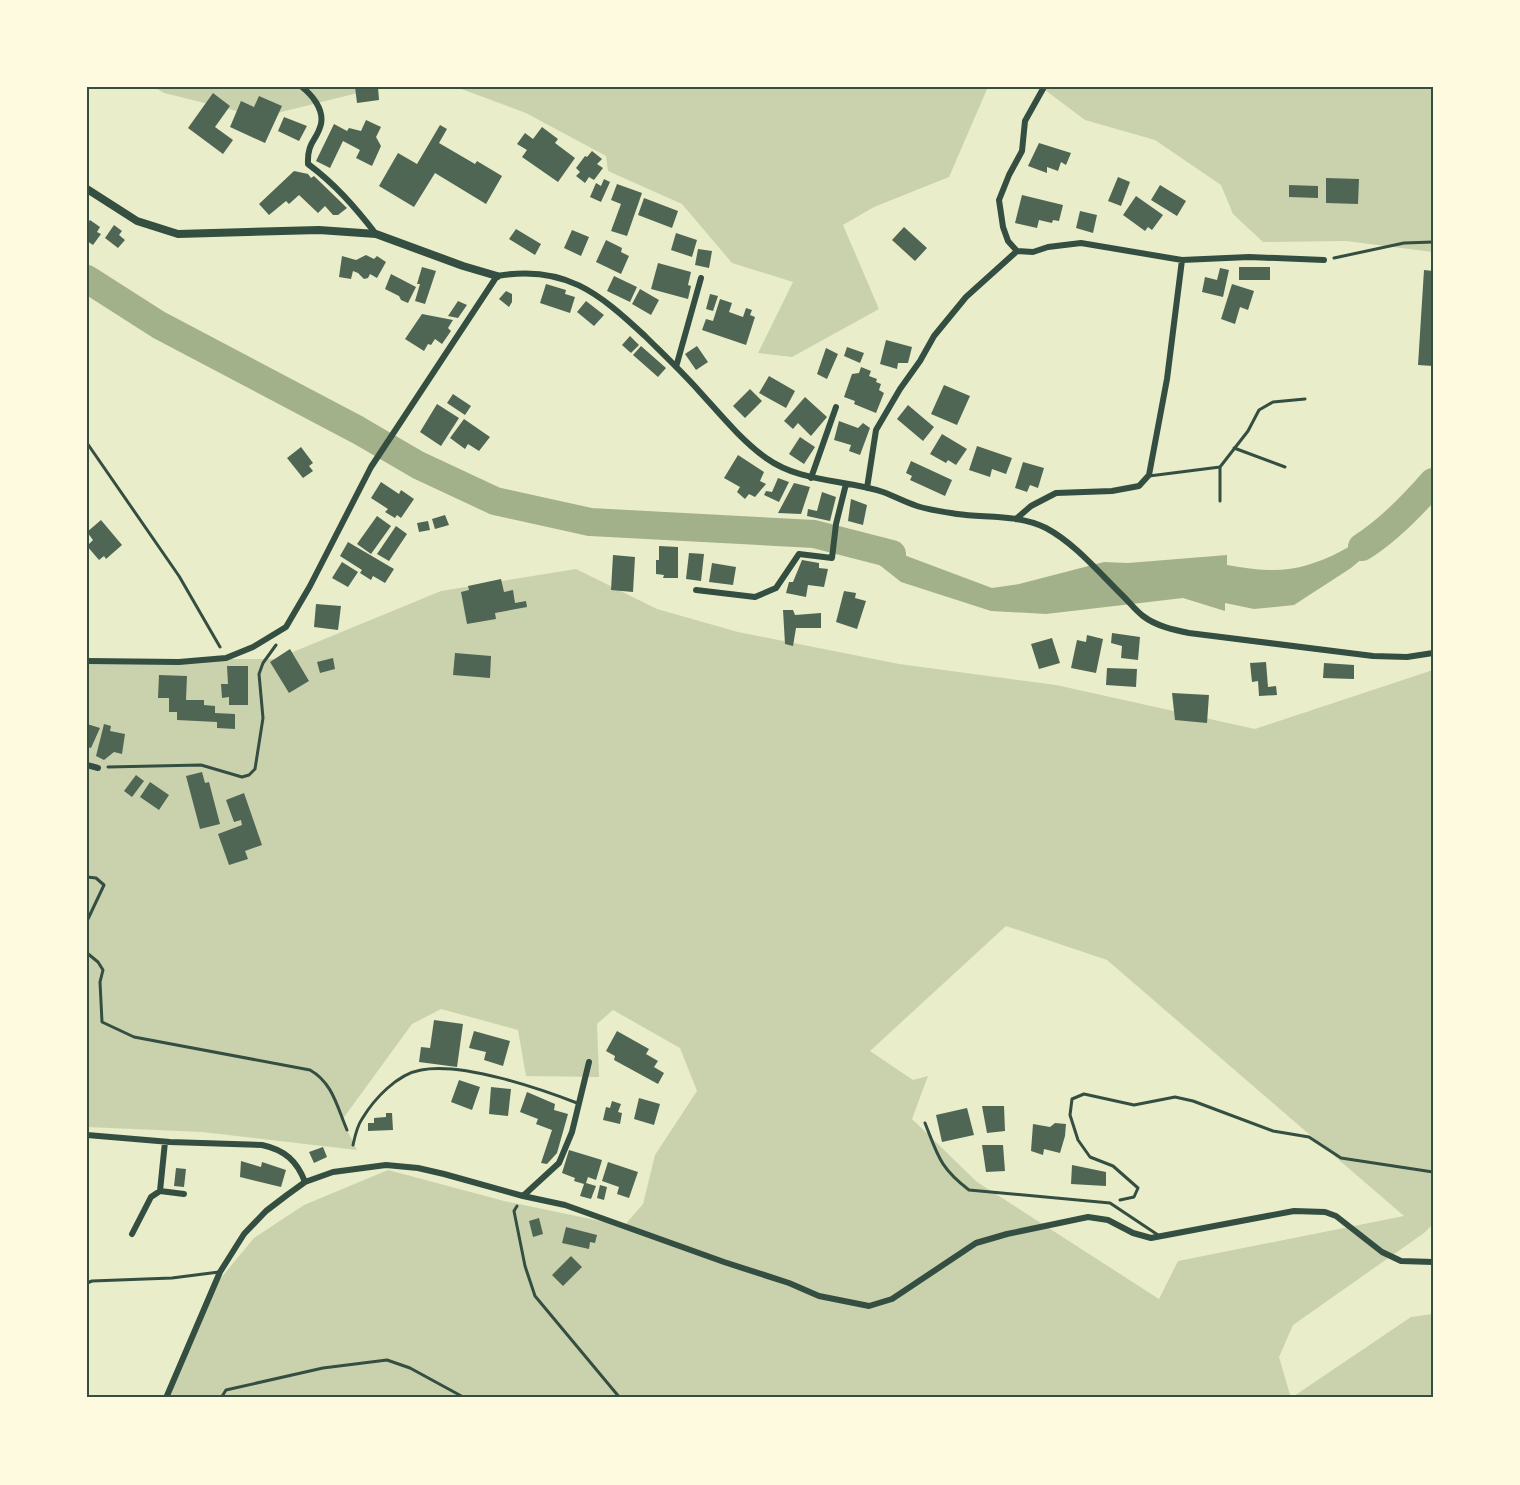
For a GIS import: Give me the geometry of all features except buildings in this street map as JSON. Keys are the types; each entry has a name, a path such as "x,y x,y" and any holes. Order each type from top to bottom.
{"street":[{"path":"302,87 316,98 321,123 307,151 308,164 349,199 375,234"},
{"path":"1044,87 1025,121 1022,151 999,200 1003,227 1008,241 1017,251 1033,252 1048,247 1081,243 1182,260 1249,257 1324,260"},
{"path":"87,189 137,221 178,234 319,230 375,234 497,276 535,274 559,278 594,292 618,311 676,367 727,422 766,458 785,470 811,478 883,492 919,507 958,514 1016,519 1045,527 1076,550 1143,616 1170,629 1373,656 1407,657 1433,653"},
{"path":"867,488 876,430 900,388 920,362 934,336 966,297 1017,251"},
{"path":"1016,519 1031,506 1056,493 1112,491 1139,486 1148,477 1167,379 1182,260"},
{"path":"87,661 179,662 226,658 253,647 286,627 310,586 371,467 497,276"},
{"path":"676,367 701,278"},
{"path":"811,478 836,406"},
{"path":"696,590 755,597 776,588 799,554 832,558 836,524 846,484"},
{"path":"87,765 98,768"},
{"path":"523,1196 560,1163 572,1132 589,1062"},
{"path":"87,1135 165,1142 262,1145 276,1148 289,1155 306,1182"},
{"path":"160,1191 165,1142"},
{"path":"166,1398 220,1272 244,1234 266,1211 306,1182 333,1172 386,1165 426,1170 565,1205 789,1283 819,1296 869,1306 892,1299 976,1243 1088,1217 1108,1220 1133,1233 1151,1238 1294,1211 1326,1212 1336,1216 1382,1252 1401,1262 1433,1262"},
{"path":"132,1234 151,1197 160,1191 184,1194"}],"lane":[{"path":"1220,501 1220,467 1248,431 1259,410 1273,402 1305,399"},
{"path":"1234,448 1285,467"},
{"path":"1148,477 1220,467"},
{"path":"352,1145 360,1120 377,1098 403,1077 420,1070 453,1069 484,1074 547,1091 579,1104"},
{"path":"925,1124 942,1164 969,1190 1110,1203 1159,1236"},
{"path":"87,1283 171,1278 220,1272"}],"path":[{"path":"1324,260 1404,243 1433,242"},
{"path":"87,443 179,576 226,658"},
{"path":"98,768 201,765 242,777 249,775 255,769 263,718 259,674 263,663 286,627"},
{"path":"87,877 96,878 104,885 87,921"},
{"path":"87,953 104,970 100,981 102,1022 110,1028 134,1037 310,1070 322,1077 332,1094 352,1145"},
{"path":"1110,1203 1134,1197 1138,1188 1113,1166 1090,1157 1078,1140 1070,1115 1072,1099 1084,1094 1134,1105 1175,1097 1193,1101 1273,1131 1309,1137 1341,1158 1433,1172"},
{"path":"523,1196 514,1211 525,1266 536,1296 620,1398"},
{"path":"221,1398 226,1390 262,1381 323,1368 387,1360 410,1368 465,1398"}],"shaded area":[{"path":"154,87 382,87 261,117 164,93"},
{"path":"456,87 988,87 949,177 874,207 843,225 879,309 792,357 758,353 793,282 732,263 682,204 608,171 606,156 526,113"},
{"path":"1041,87 1433,87 1433,252 1346,241 1263,242 1233,214 1221,185 1155,140 1085,120"},
{"path":"1398,513 1383,541 1351,568 1294,605 1254,609 1225,603 1225,611 1183,598 1046,614 991,611 901,582 853,544 864,540 992,588 1019,584 1104,562 1128,563 1227,555 1227,565 1258,570 1304,566 1354,544"},
{"path":"576,569 657,609 738,632 899,664 1056,685 1255,729 1433,670 1433,1224 1424,1233 1293,1325 1279,1357 1291,1398 164,1398 210,1291 254,1238 304,1205 388,1170 504,1201 624,1226 643,1204 655,1155 697,1091 680,1048 613,1010 597,1024 599,1077 526,1076 518,1030 441,1009 412,1024 342,1120 357,1150 202,1132 87,1127 87,659 276,659 441,591","holes":["1006,926 1107,960 1404,1216 1178,1261 1159,1299 977,1182 912,1119 928,1076 913,1080 870,1051"]},
{"path":"1433,1314 1433,1398 1291,1398 1411,1317"}],"waterway":[{"path":"87,279 159,325 358,430 418,465 495,501 590,522 814,534 892,554"},
{"path":"1362,547 1400,517 1433,482"}]}
